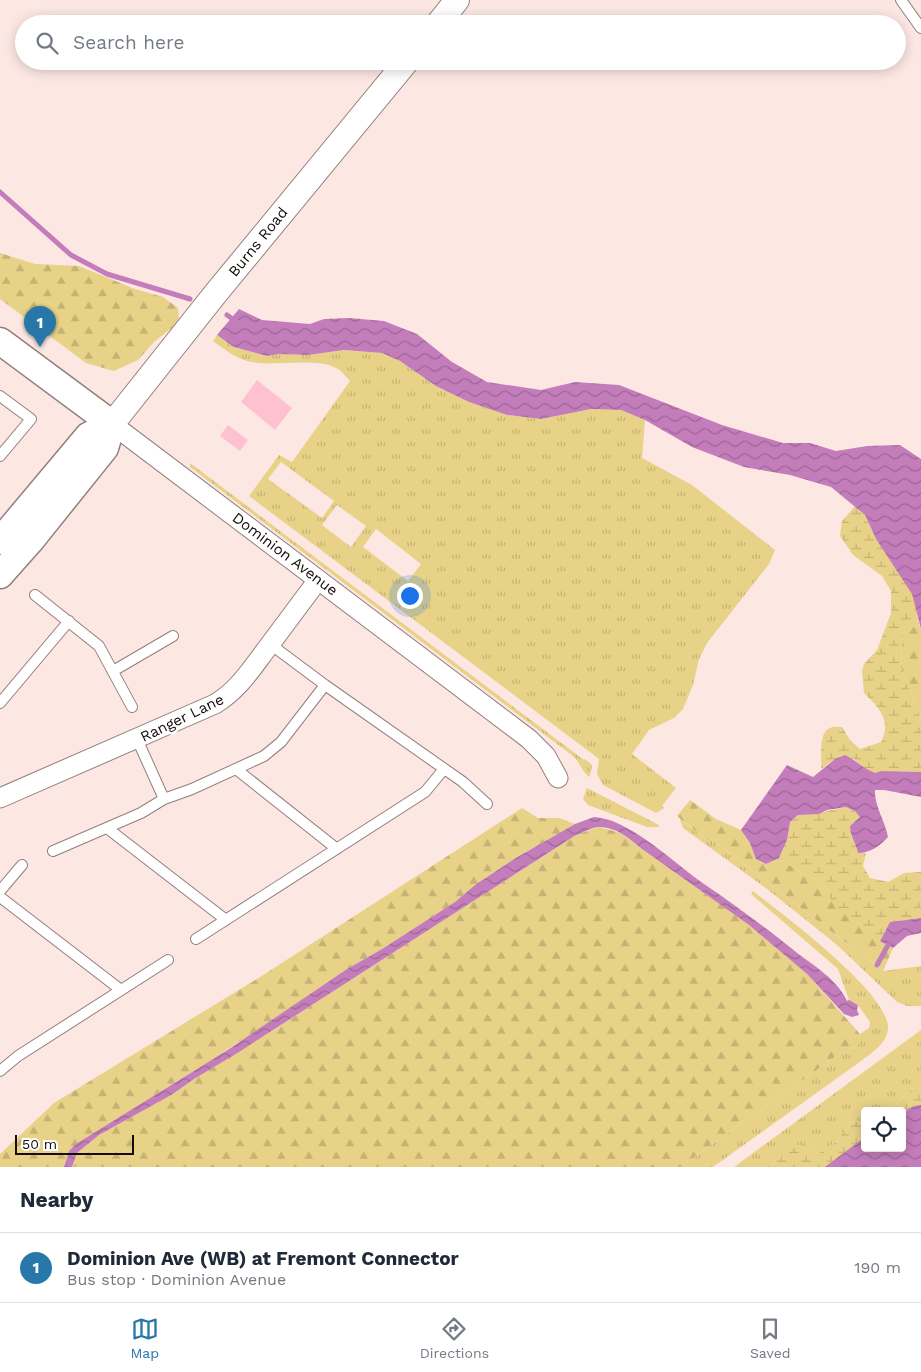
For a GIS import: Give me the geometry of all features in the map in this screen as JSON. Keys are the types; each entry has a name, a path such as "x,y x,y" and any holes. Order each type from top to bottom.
{"main road":[{"name":"Dominion Avenue","path":"0,341 112,424"},
{"path":"0,541 88,436 112,424"},
{"path":"0,575 32,539 105,448 112,424"}],"street":[{"path":"445,15 457,0"},
{"name":"Burns Road","path":"112,424 400,70"},
{"name":"Dominion Avenue","path":"112,424 529,739 546,756 558,778"},
{"name":"Ranger Lane","path":"0,798 216,704 227,697 237,687 318,580"}],"lane":[{"path":"901,0 921,28"},
{"path":"0,396 31,419 0,456"},
{"path":"35,595 99,646 132,707"},
{"path":"0,703 69,621"},
{"path":"113,671 173,636"},
{"path":"270,644 444,769 488,804"},
{"path":"53,851 141,813 164,799 264,756 276,747 325,685"},
{"path":"137,739 164,799"},
{"path":"236,769 337,849"},
{"path":"196,939 425,792 444,769"},
{"path":"107,828 226,920"},
{"path":"0,891 22,864"},
{"path":"0,897 121,990"},
{"path":"0,1071 18,1056 168,960"}],"green space":[{"path":"0,253 35,264 79,266 135,289 163,297 178,308 179,322 154,342 138,360 114,371 86,363 0,299"},
{"path":"217,335 234,347 267,356 279,354 308,355 344,350 382,353 400,361 436,386 469,402 507,415 541,419 591,409 621,410 645,420 642,458 692,485 775,550 769,564 707,643 699,659 693,685 683,709 674,718 649,730 632,754 676,788 662,806 664,808 656,813 603,785 597,774 599,759 249,496 279,455 292,462 350,381 340,370 319,363 258,363 245,361 213,341","holes":["281,462 334,501 322,518 268,479","337,505 366,526 351,547 322,525","376,529 421,564 408,581 363,547"]},
{"path":"190,463 585,759 592,765 590,777 573,756 190,467"},
{"path":"855,506 865,515 876,539 913,594 919,624 902,633 901,667 921,719 921,772 881,771 875,773 867,770 854,759 835,759 821,769 822,740 826,730 833,727 842,727 850,740 860,749 881,742 885,727 879,709 864,693 862,671 864,664 877,650 891,613 891,591 882,576 853,555 840,536 842,521"},
{"path":"919,624 921,629 921,719 901,667 902,633"},
{"path":"587,788 659,825 658,827 647,827 588,805 583,799"},
{"path":"690,800 716,819 741,830 750,843 756,859 766,864 779,858 800,872 822,882 828,893 859,924 893,948 883,971 710,838 708,841 677,816"},
{"path":"846,807 855,811 861,817 850,826 850,830 858,853 866,853 863,866 870,878 888,882 904,873 921,872 921,918 890,922 880,941 835,907 822,882 800,872 779,858 787,840 790,822 798,815"},
{"path":"522,808 538,818 559,818 575,824 514,859 475,885 455,902 347,969 248,1037 69,1151 64,1167 0,1167 0,1154 54,1103 260,977"},
{"path":"680,819 708,841 710,838 883,971 921,966 921,1006 907,1006 897,1002 836,944 767,889 683,828"},
{"path":"598,827 617,832 626,837 749,925 807,974 860,1034 858,1045 835,1057 680,1167 72,1167 77,1153 99,1135 173,1094 576,835"},
{"path":"753,891 808,935 851,973 882,1011 888,1026 888,1032 883,1042 870,1054 713,1167 680,1167 835,1057 858,1045 860,1034 869,1028 870,1022 858,1005 849,1000 838,969 751,894"},
{"path":"921,1030 921,1088 913,1088 892,1107 861,1107 861,1121 850,1123 837,1141 818,1154 798,1145 767,1167 734,1167"},
{"path":"913,1088 921,1088 921,1124 906,1133 906,1107 892,1107"},
{"path":"861,1121 861,1152 868,1152 877,1167 767,1167 798,1145 818,1154 837,1141 850,1123"}],"water":[{"path":"239,309 262,320 310,324 324,319 349,318 384,321 417,334 452,362 487,382 541,390 575,382 619,385 722,425 783,443 810,443 836,451 867,446 900,445 921,459 921,629 912,594 876,539 865,515 831,487 790,475 744,467 692,447 645,420 621,410 591,409 541,419 507,415 469,402 436,386 400,361 382,353 344,350 308,355 279,354 267,356 234,347 217,335"},
{"path":"845,755 875,773 881,771 921,772 921,797 875,790 876,801 888,837 871,850 858,853 850,826 860,817 855,811 846,807 827,810 819,814 798,815 790,822 787,840 779,858 766,864 756,859 750,843 741,830 787,765 813,777 835,759"},
{"path":"594,817 616,823 645,839 750,917 832,980 847,1001 849,1000 858,1005 859,1015 852,1017 844,1014 807,974 749,925 627,837 605,827 596,827 576,835 173,1094 99,1135 77,1153 72,1167 64,1167 69,1151 76,1144 226,1051 347,969 455,902 475,885 514,859 575,824"},
{"path":"921,918 921,933 907,936 893,948 880,941 890,922"},
{"path":"921,1105 921,1167 825,1167 861,1140 861,1152 906,1152 906,1111 914,1106"}],"building":[{"path":"257,380 292,408 275,430 241,402"},
{"path":"228,425 248,440 240,451 220,436"}],"waterway":[{"path":"0,192 71,255 107,274 190,299"},
{"path":"227,315 237,322"},
{"path":"877,965 888,945"}],"place":[{"name":"Dominion Ave (WB) at Fremont Connector","path":"40,347"}]}
